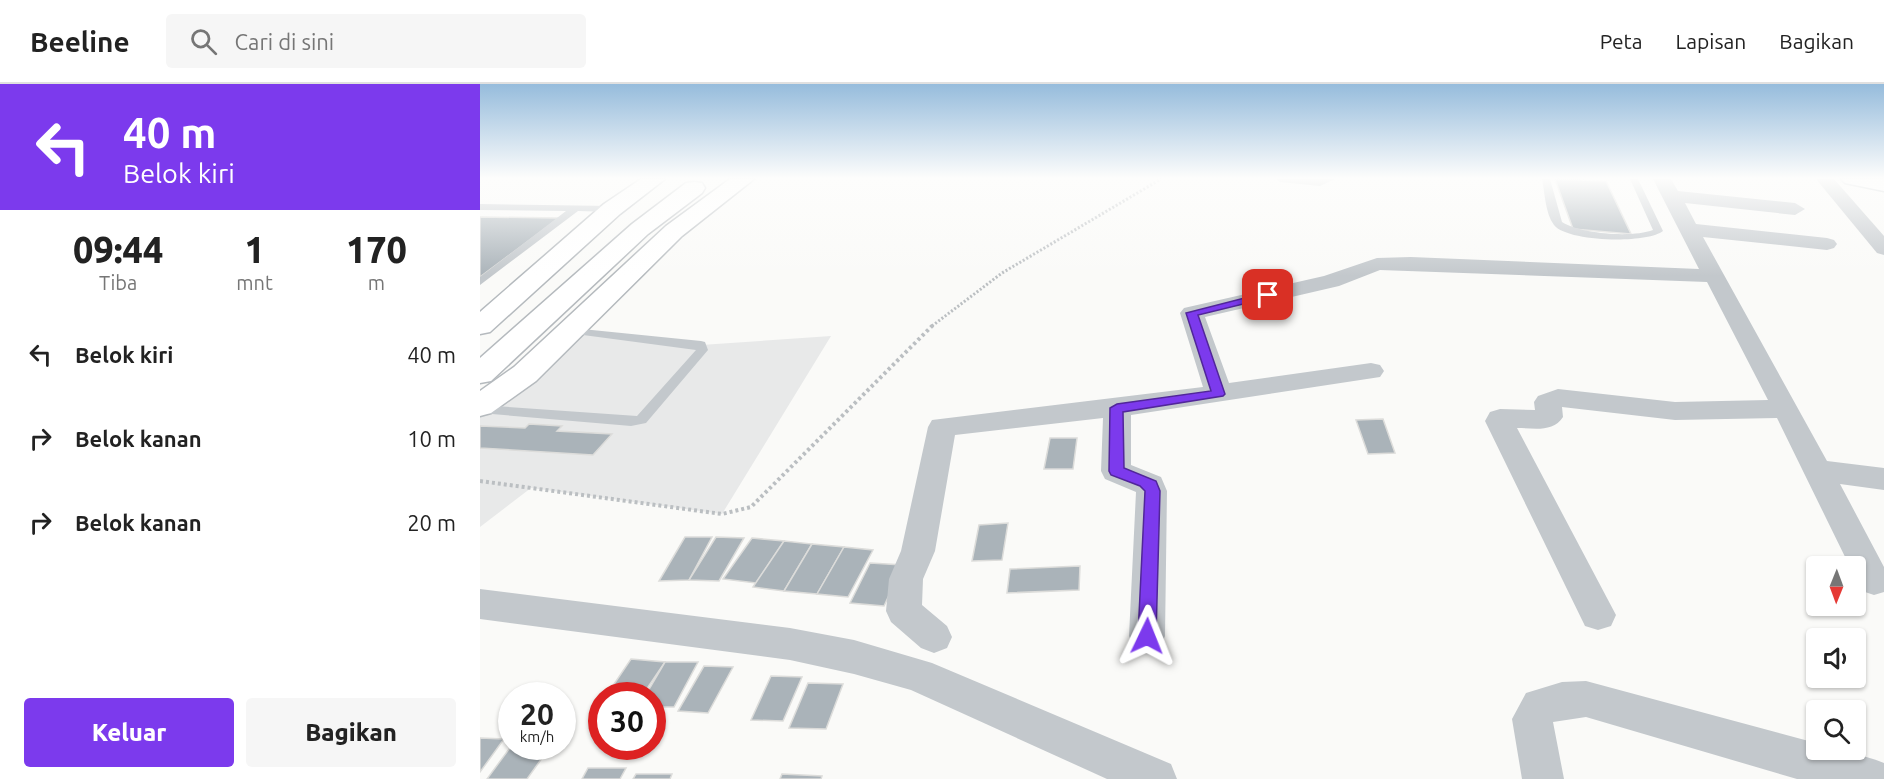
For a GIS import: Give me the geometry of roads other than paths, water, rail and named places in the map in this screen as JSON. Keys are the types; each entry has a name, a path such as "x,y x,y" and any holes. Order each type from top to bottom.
{"main road":[{"path":"480,326 609,211"},
{"path":"480,350 641,211"},
{"path":"480,374 640,229 663,211"},
{"path":"480,408 525,374 674,231 699,211"}],"street":[{"path":"1678,211 1786,409 1874,581"},
{"path":"1853,211 1884,249"},
{"path":"1688,229 1827,244"},
{"path":"1219,394 1192,313 1331,281 1377,264 1411,263 1713,276"},
{"path":"934,637 904,611 906,579 918,551 942,427 1117,408 1371,371"},
{"path":"1598,615 1500,418 1546,420 1549,417 1548,402 1558,398 1675,411 1786,409"},
{"path":"1117,408 1116,471 1145,482 1150,485 1152,491 1147,636"},
{"path":"1816,470 1884,478"},
{"path":"480,604 790,644 854,657 918,675 1156,779"},
{"path":"1543,779 1532,719 1540,706 1562,700 1586,699 1870,779"}],"lane":[{"path":"480,282 572,211"},
{"path":"1554,211 1557,223 1566,230 1636,238 1653,236 1658,231 1649,211"},
{"path":"480,408 631,422 641,420 702,350 701,345 572,331"}]}
